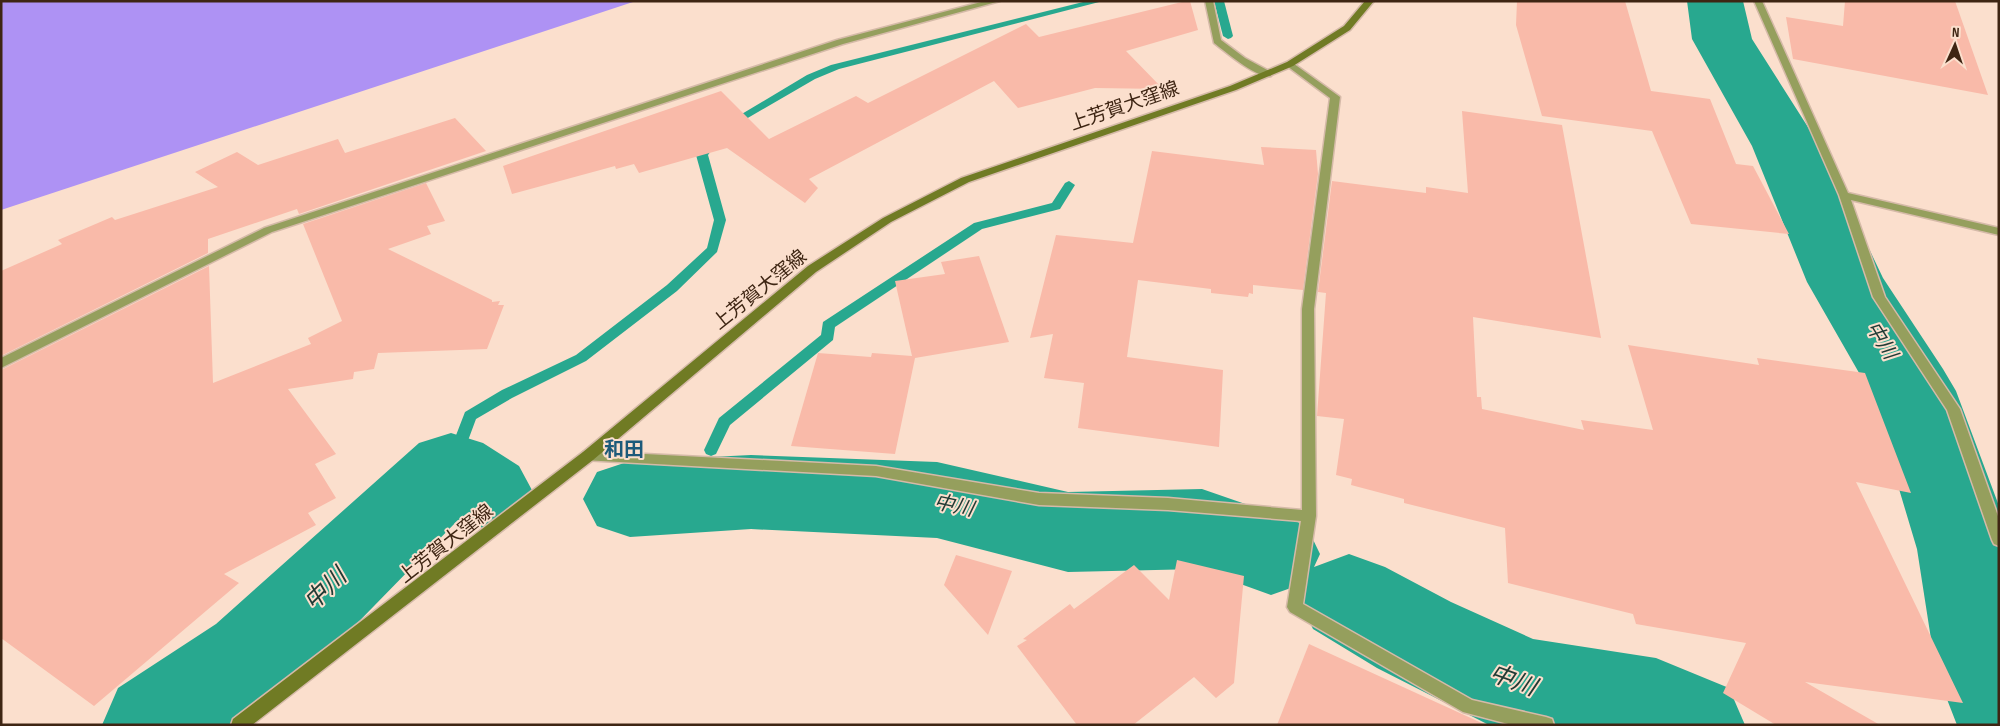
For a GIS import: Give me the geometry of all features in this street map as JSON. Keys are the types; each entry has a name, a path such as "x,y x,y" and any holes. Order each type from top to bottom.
{"main road":[{"name":"上芳賀大窪線","path":"240,725 588,456 812,269 887,220 965,180 1224,91 1268,74 1290,64 1347,28 1370,1"}],"street":[{"path":"1,364 268,230 840,42 996,1"},
{"path":"1209,1 1217,41 1242,60 1268,74"},
{"path":"1758,1 1844,195 1879,297 1952,409 1999,540"},
{"path":"1290,64 1334,97 1308,309 1309,516 1296,607 1469,707 1546,725"},
{"path":"1844,195 1999,232"},
{"path":"588,456 876,471 1039,499 1168,504 1309,516"}],"shaded area":[{"path":"1,1 636,1 1,210"}],"building":[{"path":"1190,1 1198,30 1126,51 1163,89 1095,88 1018,108 994,81 809,179 818,188 805,203 727,148 639,173 634,164 616,169 615,166 512,194 503,166 721,91 769,139 856,96 868,103 1026,24 1039,37"},
{"path":"1517,1 1625,1 1651,91 1710,99 1736,164 1753,166 1789,234 1691,224 1652,131 1542,116 1516,25"},
{"path":"1845,1 1955,1 1988,95 1793,59 1786,17 1843,26"},
{"path":"1462,111 1562,125 1601,338 1473,317 1477,397 1481,397 1482,409 1584,430 1581,420 1653,430 1628,345 1759,365 1757,358 1865,373 1911,493 1856,482 1963,703 1805,682 1880,725 1776,725 1723,693 1746,643 1636,624 1633,614 1508,583 1505,528 1404,503 1404,499 1351,485 1352,479 1336,475 1344,419 1317,416 1326,293 1318,292 1332,181 1426,193 1426,187 1468,193"},
{"path":"455,118 486,151 299,214 297,209 208,239 208,253 1,356 1,271 62,244 58,240 112,217 115,220 218,187 195,172 237,152 258,165 338,139 345,153"},
{"path":"1261,147 1316,150 1318,174 1303,290 1253,285 1253,294 1249,293 1248,297 1211,293 1211,289 1138,280 1127,357 1223,370 1219,447 1078,428 1084,383 1044,378 1053,334 1030,338 1056,235 1133,243 1152,151 1264,165"},
{"path":"426,183 445,221 427,226 431,234 388,249 492,300 492,302 500,301 498,305 504,305 487,349 378,353 374,369 354,372 353,379 288,389 336,454 315,464 336,498 308,513 316,525 224,574 239,583 94,706 1,638 1,370 209,266 213,383 311,344 308,338 342,321 303,224"},
{"path":"979,256 1009,342 915,358 895,454 791,446 818,353 871,357 872,353 912,356 895,281 945,274 941,262"},
{"path":"956,555 1012,571 988,635 944,585"},
{"path":"1177,560 1244,576 1234,683 1216,698 1194,677 1133,725 1077,725 1017,646 1027,640 1023,639 1070,604 1074,609 1134,565 1169,600"},
{"path":"1309,644 1462,714 1486,725 1277,725"}],"waterway":[{"path":"730,124 811,77 835,67 1099,1"},
{"path":"1219,1 1228,36"},
{"name":"中川","path":"1715,1 1722,39 1786,146 1846,282 1913,391 1966,549 1989,671 1999,698"},
{"path":"451,469 470,416 507,394 581,358 672,288 713,249 720,220 702,155 713,140"},
{"path":"711,450 724,422 828,337 828,325 978,226 1056,206 1069,185"},
{"name":"中川","path":"157,725 253,658 451,469 486,492"},
{"path":"691,495 698,480"},
{"name":"中川","path":"630,499 751,492 937,500 1068,532 1202,529 1271,554"},
{"name":"中川","path":"1349,598 1414,635 1524,688 1656,709 1690,725"}],"district":[{"name":"和田","path":"624,449"}]}
